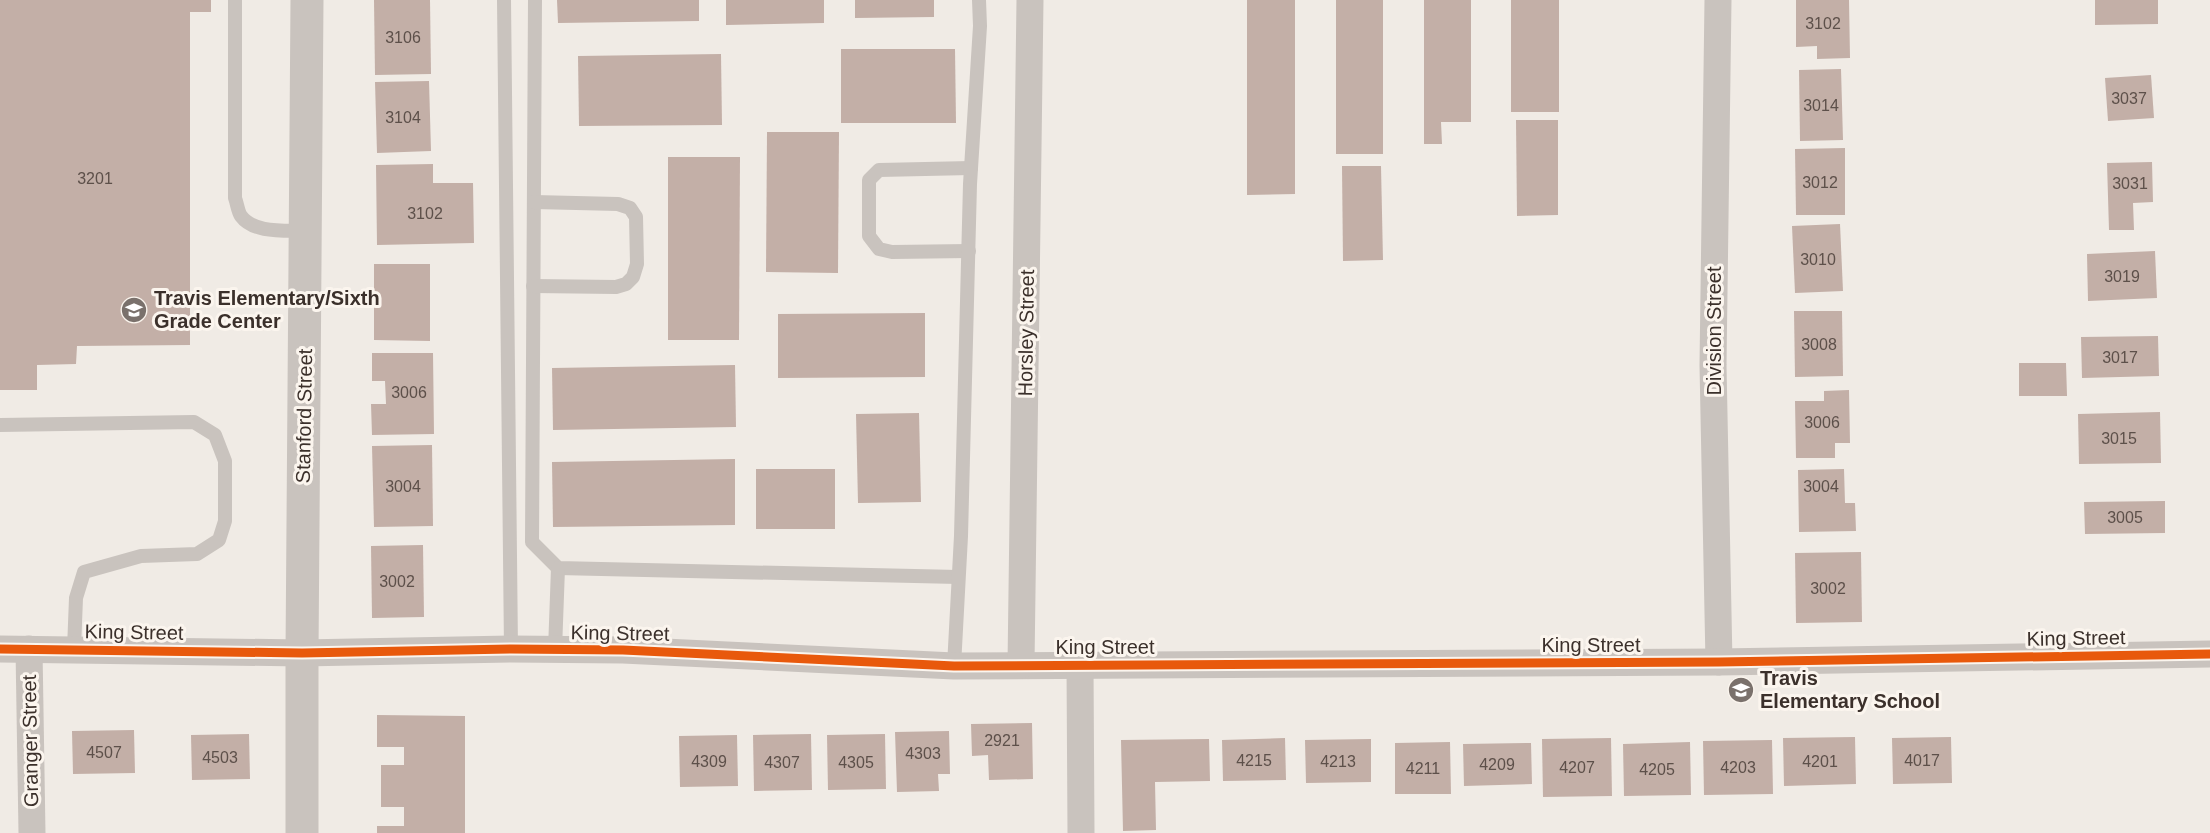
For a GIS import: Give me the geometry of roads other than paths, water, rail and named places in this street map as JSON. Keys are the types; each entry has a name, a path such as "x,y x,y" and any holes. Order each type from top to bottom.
{"street":[{"name":"Stanford Street","path":"302,833 307,0"},
{"name":"Horsley Street","path":"1021,665 1030,0"},
{"name":"Division Street","path":"1718,0 1713,365 1719,662"},
{"name":"King Street","path":"0,649 302,653 511,649 623,650 954,666 1719,662 2210,654"},
{"name":"Granger Street","path":"29,649 32,833"},
{"path":"1080,664 1081,833"}],"lane":[{"path":"235,0 235,198 241,216 252,225 265,229 305,231"},
{"path":"504,0 511,649"},
{"path":"535,0 532,542 558,568 958,577"},
{"path":"954,666 961,536 971,168 980,26 979,0"},
{"path":"969,251 892,252 879,249 869,236 869,180 879,170 971,168"},
{"path":"533,286 616,287 626,284 633,277 637,264 636,217 630,208 618,204 534,202"},
{"path":"0,425 194,422 215,435 225,461 225,521 219,540 197,554 141,556 84,572 76,598 74,650"},
{"path":"555,650 558,568"}],"place":[{"name":"Travis Elementary/Sixth Grade Center","path":"134,310"},
{"name":"Travis Elementary School","path":"1741,690"}]}
